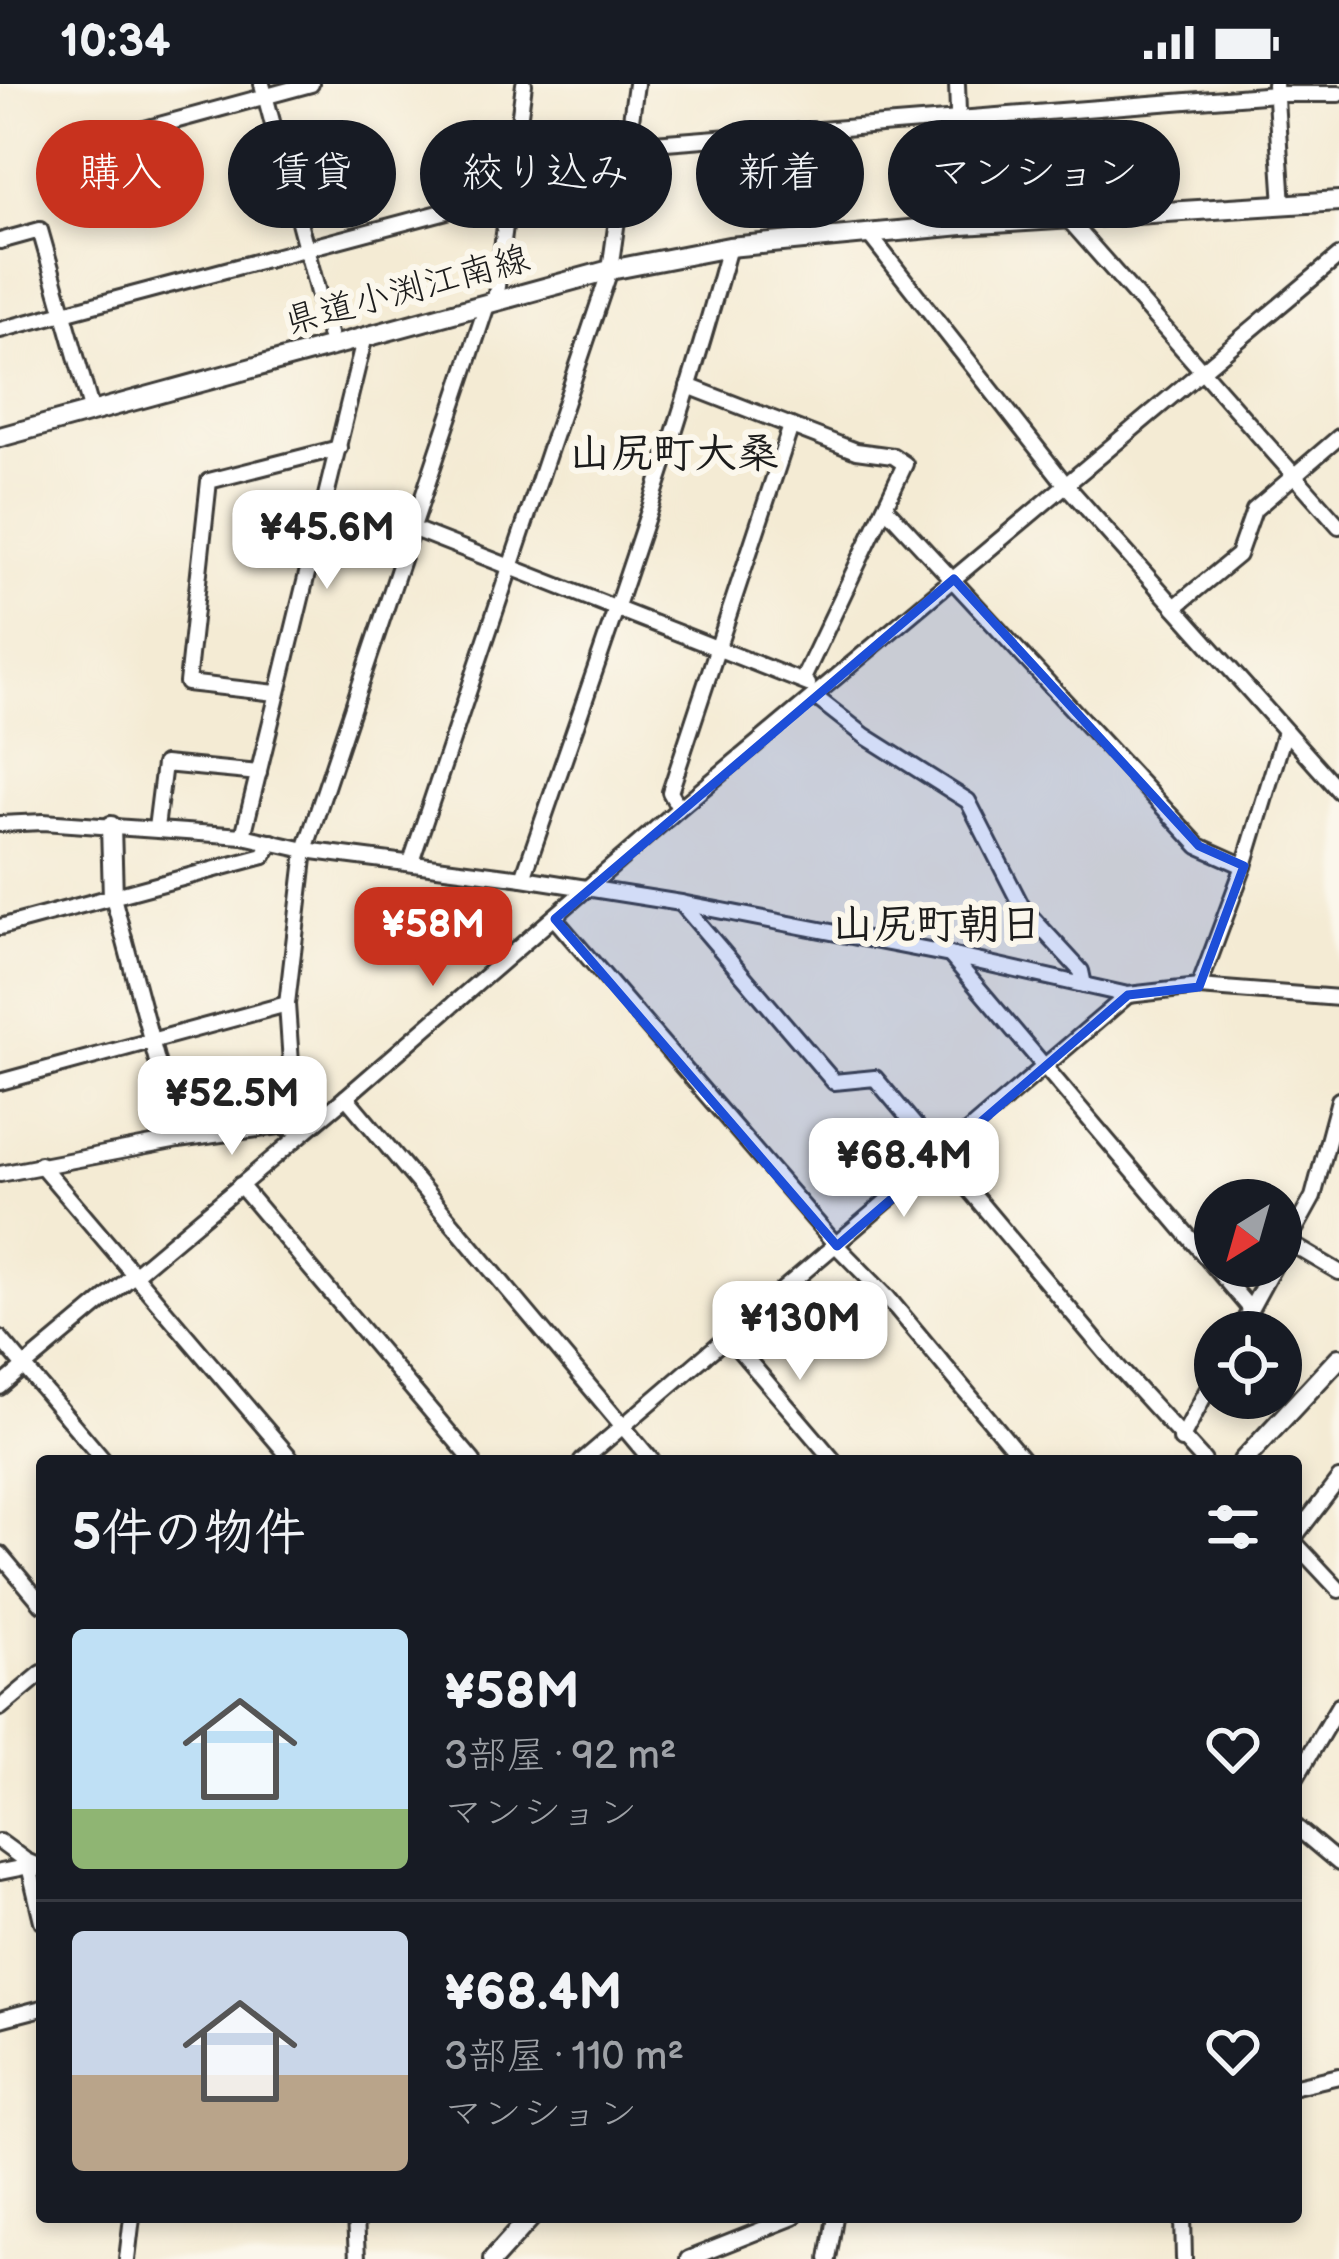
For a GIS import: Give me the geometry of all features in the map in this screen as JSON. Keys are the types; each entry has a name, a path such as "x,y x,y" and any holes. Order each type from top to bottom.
{"main road":[{"name":"県道小渕江南線","path":"1180,212 1339,201"},
{"name":"県道小渕江南線","path":"0,437 610,271 729,247 935,228"},
{"path":"112,826 113,897"},
{"path":"1249,1455 1339,1358"},
{"path":"493,2259 526,2223"}],"street":[{"path":"164,120 263,90 311,84"},
{"path":"518,120 524,84"},
{"path":"631,120 636,84"},
{"path":"957,84 958,118"},
{"path":"672,141 1275,89 1339,94"},
{"path":"1275,89 1283,205"},
{"path":"263,90 332,345"},
{"path":"0,330 420,217"},
{"path":"304,1129 291,1063 287,1004 305,850 491,303 502,228"},
{"path":"411,862 610,271 616,228"},
{"path":"1076,228 1339,526"},
{"path":"0,241 40,230 92,412"},
{"path":"868,233 1066,485 1339,791"},
{"path":"523,878 688,386 729,247"},
{"path":"0,1387 555,920 680,808 1202,370 1337,263"},
{"path":"243,836 365,336"},
{"path":"688,386 856,451 893,456 905,464 802,681"},
{"path":"680,808 670,792 791,426"},
{"path":"1174,607 1238,554 1254,510 1339,437"},
{"path":"276,693 187,683 209,481 339,448"},
{"path":"886,508 1199,846 1244,866"},
{"path":"411,528 802,681 865,736 968,801 1022,908 1081,971 1084,985"},
{"path":"1198,987 1244,866 1286,731"},
{"path":"156,828 164,764 259,772"},
{"path":"0,824 156,828 243,836 305,850 523,878 950,955 1128,995 1198,987 1339,998"},
{"path":"0,927 264,856 272,842"},
{"path":"113,897 178,1140"},
{"path":"681,903 834,1082 875,1078 1197,1455"},
{"path":"555,920 837,1246 888,1298 1013,1455"},
{"path":"950,955 1250,1309 1262,1287"},
{"path":"589,1455 1128,995"},
{"path":"0,1082 287,1004"},
{"path":"346,1097 647,1455"},
{"path":"1302,1217 1313,1197 1339,1100"},
{"path":"0,1174 178,1140 280,1126 304,1129"},
{"path":"40,1164 288,1455"},
{"path":"240,1185 468,1455"},
{"path":"1302,1256 1339,1272"},
{"path":"0,1338 99,1455"},
{"path":"729,1338 829,1455"},
{"path":"1181,1440 1194,1415"},
{"path":"1302,1526 1339,1478"},
{"path":"1302,1550 1339,1590"},
{"path":"0,1554 36,1597"},
{"path":"0,1708 36,1678"},
{"path":"1302,1768 1339,1705"},
{"path":"1302,1832 1339,1863"},
{"path":"0,1842 35,1866"},
{"path":"0,1872 35,1866"},
{"path":"0,2019 36,2010"},
{"path":"1302,2085 1339,2076"},
{"path":"127,2259 132,2223"},
{"path":"355,2223 357,2259"},
{"path":"688,2259 779,2223"},
{"path":"828,2259 834,2223"},
{"path":"1183,2223 1184,2259"}],"highlighted area":[{"path":"954,579 1199,846 1244,866 1199,987 1128,995 837,1246 555,919"}],"district":[{"name":"山尻町大桑","path":"674,454"},
{"name":"山尻町朝日","path":"937,925"}]}
